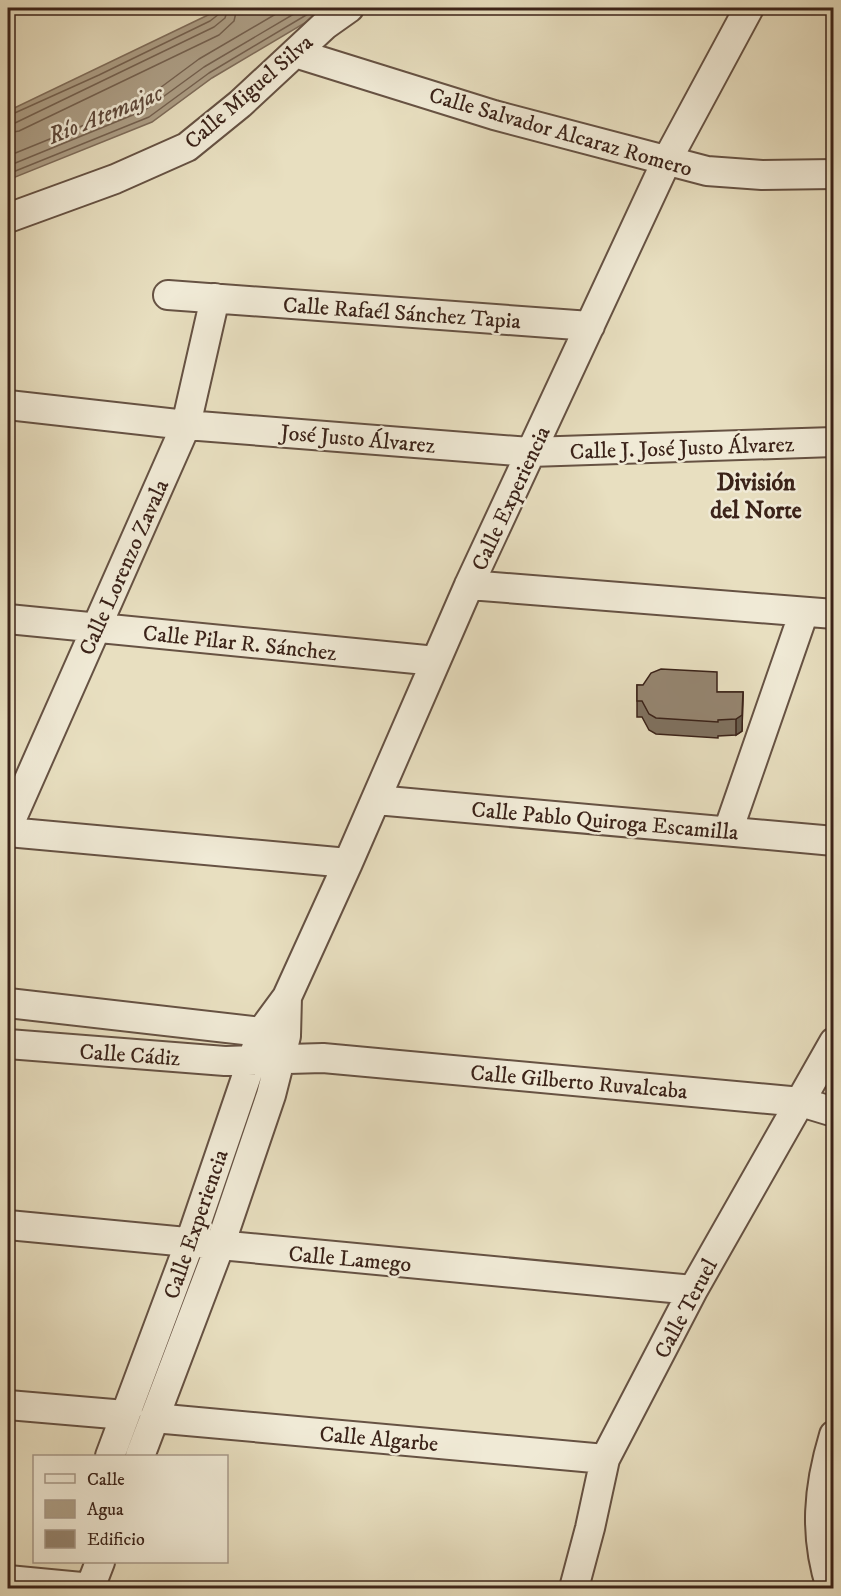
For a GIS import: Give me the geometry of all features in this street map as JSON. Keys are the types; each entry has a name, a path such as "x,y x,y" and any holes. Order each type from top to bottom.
{"street":[{"name":"Calle Miguel Silva","path":"8,218 115,179 187,147 240,104 325,25 349,8"},
{"name":"Calle Experiencia","path":"110,1455 190,1242 270,1047 287,997 376,800 469,585 666,162 748,8"},
{"name":"Calle Salvador Alcaraz Romero","path":"295,53 494,115 666,162 707,171 762,176 834,174"},
{"name":"Calle Rafaél Sánchez Tapia","path":"168,295 590,326"},
{"name":"Calle Lorenzo Zavala","path":"8,827 186,425 214,298"},
{"path":"8,405 186,425"},
{"name":"José Justo Álvarez","path":"186,425 531,452"},
{"name":"Calle J. José Justo Álvarez","path":"531,452 834,442"},
{"path":"469,585 834,614"},
{"path":"728,831 804,612"},
{"name":"Calle Pilar R. Sánchez","path":"8,620 436,661"},
{"name":"Calle Pablo Quiroga Escamilla","path":"376,800 834,841"},
{"path":"8,832 348,863"},
{"name":"Calle Gilberto Ruvalcaba","path":"8,1003 270,1047 322,1058 801,1102 834,1112"},
{"name":"Calle Teruel","path":"574,1588 605,1459 693,1290 834,1042"},
{"name":"Calle Cádiz","path":"8,1044 225,1061 270,1047"},
{"name":"Calle Experiencia","path":"140,1455 220,1245 271,1095 270,1047"},
{"name":"Calle Lamego","path":"8,1225 693,1290"},
{"path":"8,1405 125,1415"},
{"name":"Calle Algarbe","path":"154,1418 605,1459"},
{"path":"831,1588 818,1524 823,1470 834,1435"},
{"path":"8,1580 64,1578 91,1588 100,1563"}],"water":[{"name":"Río Atemajac","path":"217,8 330,8 212,78 152,122 8,180 8,111 208,15"}],"building":[{"path":"661,669 717,672 717,692 743,692 742,715 736,719 718,720 718,722 656,718 649,714 642,701 637,701 637,685 643,685 651,673"}],"district":[{"name":"División del Norte","path":"756,496"}]}
